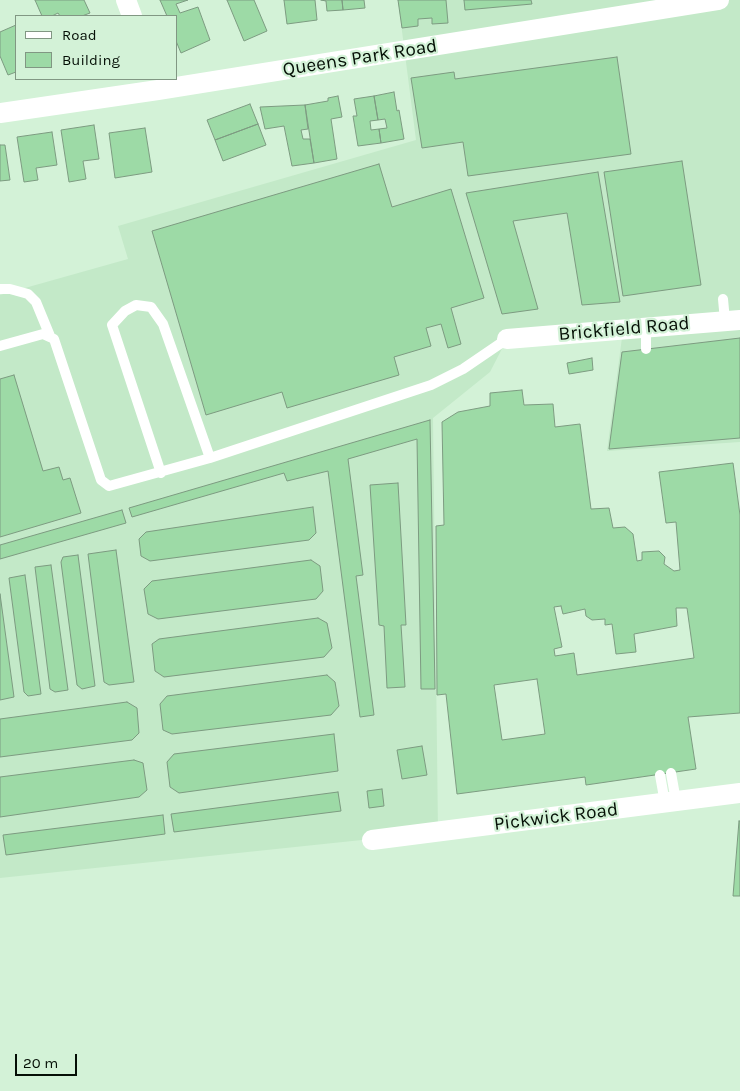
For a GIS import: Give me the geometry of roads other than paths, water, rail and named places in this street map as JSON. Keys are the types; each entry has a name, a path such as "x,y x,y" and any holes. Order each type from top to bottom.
{"street":[{"path":"126,0 132,15"},
{"name":"Queens Park Road","path":"0,113 156,84 719,0"},
{"name":"Brickfield Road","path":"507,339 732,320"},
{"name":"Pickwick Road","path":"372,840 740,793"}],"lane":[{"path":"0,289 10,289 28,294 36,302 50,336 54,339 101,480 109,486 210,458 431,385 463,369 507,339"},
{"path":"723,299 732,320"},
{"path":"161,473 112,325 125,311 136,305 151,308 163,324 210,458"},
{"path":"646,328 646,349"},
{"path":"0,346 43,334 50,336"},
{"path":"670,802 671,773"},
{"path":"660,775 670,802"}]}
